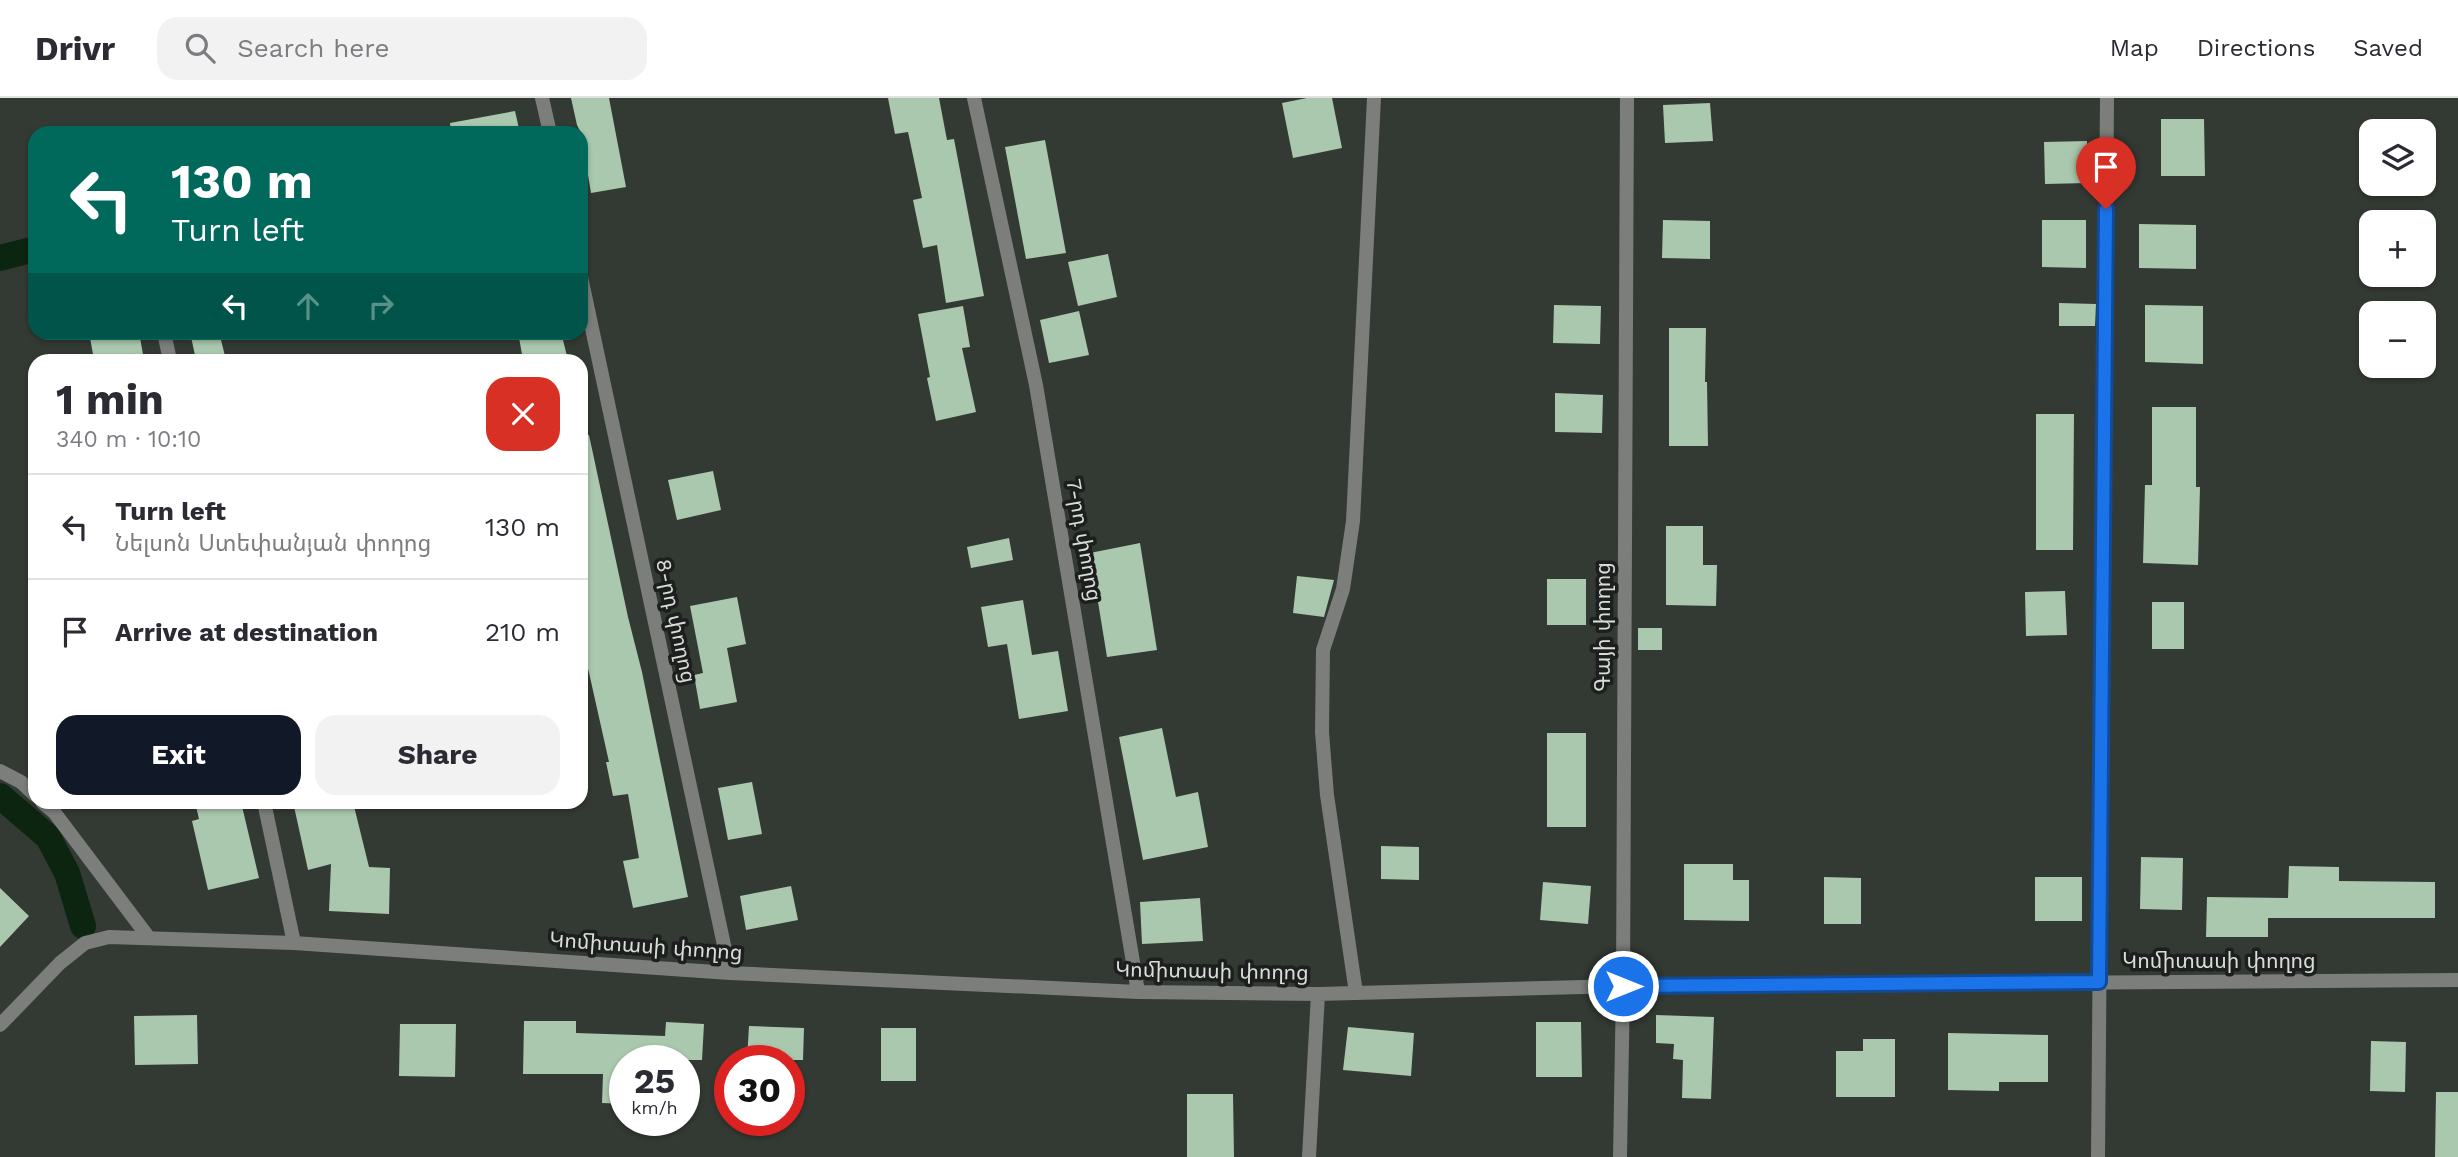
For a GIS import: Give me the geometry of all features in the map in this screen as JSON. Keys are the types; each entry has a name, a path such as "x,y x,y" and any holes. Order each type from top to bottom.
{"street":[{"path":"542,98 548,126"},
{"name":"7-րդ փողոց","path":"974,98 1036,385 1139,992"},
{"path":"1356,993 1328,795 1322,732 1323,650 1343,589 1353,521 1374,98"},
{"name":"Գայի փողոց","path":"1620,1157 1627,98"},
{"path":"2098,1157 2107,98"},
{"name":"8-րդ փողոց","path":"588,311 730,973"},
{"path":"0,771 28,789"},
{"path":"51,809 149,939"},
{"path":"265,809 293,943"},
{"name":"Կոմիտասի փողոց","path":"0,1025 60,962 85,943 109,937 293,943 730,973 1139,992 1318,994 1623,986 2458,980"},
{"path":"1309,1157 1318,994"}],"building":[{"path":"571,98 609,98 626,187 591,193 588,175 588,126 577,125"},
{"path":"888,98 939,98 947,140 954,139 984,296 946,303 937,245 923,248 913,200 922,198 908,132 895,134"},
{"path":"1307,98 1332,98 1342,148 1293,158 1282,103"},
{"path":"1710,103 1713,141 1665,143 1663,105"},
{"path":"515,111 518,126 450,126 450,123"},
{"path":"2161,119 2204,119 2205,176 2161,176"},
{"path":"1045,140 1066,253 1026,259 1005,147"},
{"path":"2087,141 2088,183 2045,184 2044,142"},
{"path":"1663,220 1710,221 1710,259 1662,258"},
{"path":"2042,220 2086,220 2086,268 2042,267"},
{"path":"2139,224 2196,225 2196,269 2139,268"},
{"path":"1108,254 1117,297 1078,306 1068,262"},
{"path":"2059,303 2096,304 2095,326 2059,326"},
{"path":"1554,305 1601,306 1600,344 1553,343"},
{"path":"2145,305 2203,306 2203,364 2145,362"},
{"path":"963,306 970,347 962,348 976,412 936,421 918,314"},
{"path":"1079,311 1089,355 1049,363 1040,320"},
{"path":"1669,328 1706,328 1708,446 1669,446"},
{"path":"90,340 140,340 143,354 93,354"},
{"path":"192,340 221,340 224,354 195,354"},
{"path":"519,340 563,340 566,354 522,354"},
{"path":"1555,393 1603,395 1602,433 1555,432"},
{"path":"2152,407 2196,407 2196,487 2200,487 2198,565 2143,563 2145,485 2152,485"},
{"path":"2036,414 2074,414 2073,550 2036,550"},
{"path":"588,435 642,672 688,897 633,908 623,861 639,858 628,794 613,796 606,762 609,762 588,668"},
{"path":"713,471 721,510 677,520 668,480"},
{"path":"1666,526 1703,526 1703,565 1717,565 1716,606 1666,605"},
{"path":"1009,538 1013,560 971,568 967,547"},
{"path":"1140,543 1157,650 1107,657 1090,553"},
{"path":"1297,576 1334,580 1324,617 1293,613"},
{"path":"1547,579 1586,579 1586,625 1547,625"},
{"path":"2065,591 2067,635 2026,636 2025,592"},
{"path":"737,597 746,644 727,648 737,702 700,709 694,675 703,673 690,606"},
{"path":"1023,600 1032,655 1058,651 1068,711 1019,719 1007,644 988,647 981,607"},
{"path":"2152,602 2184,602 2184,649 2152,649"},
{"path":"1638,628 1662,628 1662,650 1638,650"},
{"path":"1162,728 1176,797 1198,792 1208,847 1143,860 1119,737"},
{"path":"1547,733 1586,733 1586,827 1547,827"},
{"path":"752,782 762,834 728,840 718,788"},
{"path":"197,809 243,809 259,878 208,890 192,821 199,819"},
{"path":"295,809 355,809 369,867 390,868 389,914 329,911 331,864 308,870"},
{"path":"1381,846 1419,847 1419,880 1381,879"},
{"path":"2141,857 2183,858 2182,910 2140,909"},
{"path":"1684,864 1733,864 1733,880 1749,880 1749,921 1684,920"},
{"path":"2289,866 2339,867 2339,881 2435,882 2435,918 2268,918 2268,937 2206,937 2207,897 2288,898"},
{"path":"1824,877 1861,878 1861,924 1824,924"},
{"path":"2035,877 2082,877 2082,921 2035,921"},
{"path":"1543,882 1591,886 1588,924 1540,920"},
{"path":"791,886 798,920 746,930 740,896"},
{"path":"0,888 29,916 0,947"},
{"path":"1200,898 1203,941 1142,944 1140,902"},
{"path":"197,1015 198,1064 135,1065 134,1016"},
{"path":"1656,1015 1714,1017 1711,1099 1682,1098 1683,1060 1673,1059 1674,1044 1656,1043"},
{"path":"524,1021 576,1021 576,1033 665,1036 666,1022 704,1024 702,1060 700,1045 609,1045 609,1103 602,1103 603,1074 523,1074"},
{"path":"1536,1022 1581,1022 1582,1077 1536,1077"},
{"path":"400,1024 456,1024 455,1077 399,1076"},
{"path":"749,1026 804,1028 803,1045 748,1045"},
{"path":"1348,1027 1414,1033 1411,1076 1343,1070"},
{"path":"881,1028 916,1028 916,1081 881,1081"},
{"path":"1948,1033 2048,1035 2048,1082 1999,1082 1999,1091 1948,1090"},
{"path":"1863,1039 1895,1039 1895,1097 1836,1097 1836,1051 1863,1051"},
{"path":"2371,1041 2406,1042 2405,1092 2370,1091"},
{"path":"2436,1092 2458,1092 2458,1157 2435,1157"},
{"path":"1187,1094 1233,1094 1234,1157 1187,1157"}],"waterway":[{"path":"0,258 28,251"},
{"path":"0,796 48,837 67,873 83,926"}],"route":[{"path":"1623,986 2099,982 2106,209"}]}
